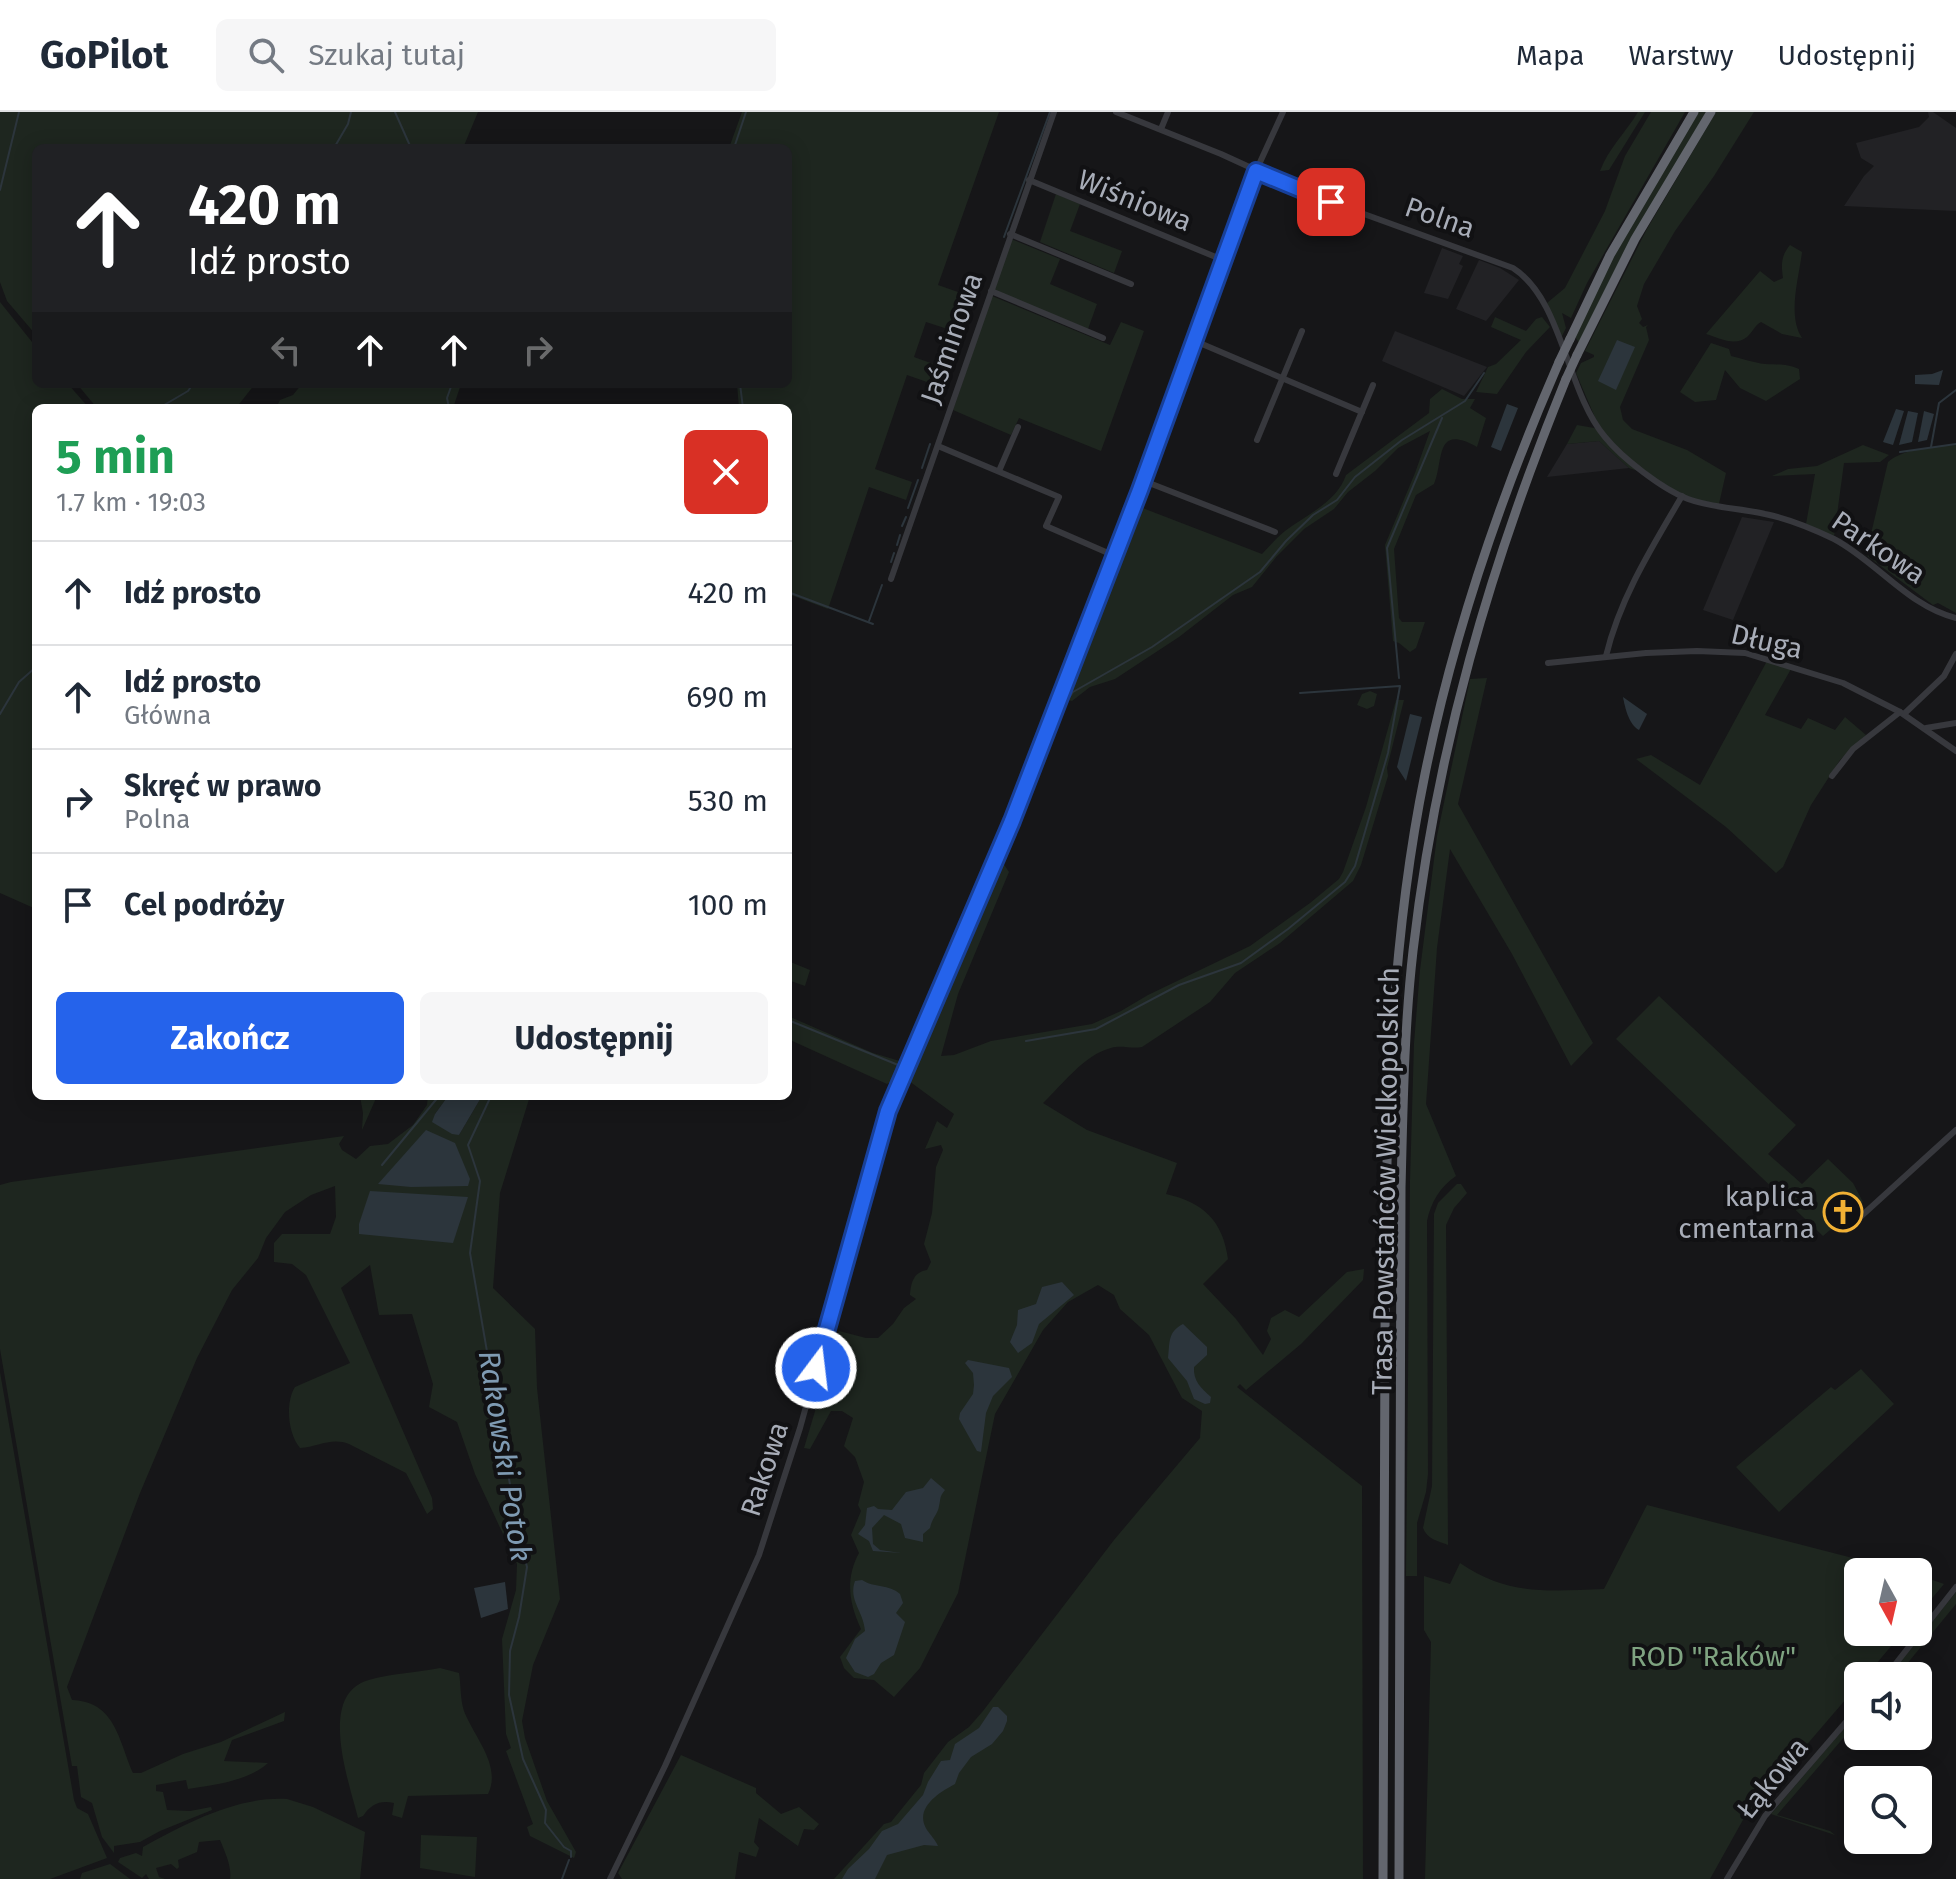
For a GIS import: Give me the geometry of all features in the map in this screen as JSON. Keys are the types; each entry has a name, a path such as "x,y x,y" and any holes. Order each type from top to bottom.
{"highway":[{"name":"Trasa Powstańców Wielkopolskich","path":"1383,1879 1387,1141 1398,951 1424,776 1457,641 1505,492 1559,362 1617,241 1694,112"},
{"name":"Trasa Powstańców Wielkopolskich","path":"1399,1879 1404,1079 1413,952 1440,778 1471,647 1518,501 1566,379 1635,239 1711,112"}],"street":[{"name":"Jaśminowa","path":"891,579 1054,112"},
{"name":"Polna","path":"1116,112 1306,193 1502,263 1520,272 1531,284 1550,318"},
{"path":"1161,129 1168,112"},
{"name":"Rakowa","path":"610,1879 665,1766 759,1555 800,1428 881,1129 1012,821 1144,481 1256,171 1283,112"},
{"name":"Wiśniowa","path":"1029,180 1223,260"},
{"path":"1010,234 1131,284"},
{"path":"991,291 1103,338"},
{"name":"Parkowa","path":"1550,318 1599,430 1632,462 1682,496 1784,518 1805,526 1852,550 1928,606 1956,618"},
{"path":"1257,440 1302,331"},
{"path":"1195,341 1362,412"},
{"path":"1336,474 1373,385"},
{"path":"999,471 1018,427"},
{"path":"938,446 1059,497 1046,526 1115,556"},
{"path":"1144,481 1275,532"},
{"path":"1606,656 1630,589 1682,496"},
{"name":"Długa","path":"1548,663 1697,651 1745,653 1843,683 1902,713 1956,751"},
{"path":"1832,776 1853,749 1902,713 1944,676 1956,654"},
{"path":"1926,728 1956,723"},
{"path":"1846,1230 1956,1130"},
{"path":"1897,1662 1956,1587"},
{"name":"Łąkowa","path":"1727,1879 1765,1816 1844,1724"}],"shaded area":[{"path":"1928,112 1933,112 1956,128 1956,211 1844,206 1874,166 1861,158 1856,143 1919,127 1929,117"},
{"path":"1442,248 1463,256 1459,264 1463,266 1448,299 1424,293"},
{"path":"1479,260 1519,280 1486,321 1456,309"},
{"path":"1395,331 1487,367 1464,396 1382,361"},
{"path":"1617,340 1635,347 1616,390 1598,381"},
{"path":"1943,370 1939,385 1915,384 1915,375"},
{"path":"1507,404 1518,408 1501,451 1491,447"},
{"path":"1896,409 1904,411 1893,445 1883,442"},
{"path":"1908,411 1918,413 1912,442 1899,445"},
{"path":"1924,411 1934,414 1927,440 1918,442"},
{"path":"1599,441 1629,468 1547,477 1567,444"},
{"path":"1742,517 1774,522 1733,620 1703,610"},
{"path":"1623,697 1647,714 1639,730 1630,720"},
{"path":"1410,714 1422,717 1406,781 1397,767"},
{"path":"445,1100 480,1100 459,1135 432,1122"},
{"path":"426,1130 455,1143 470,1179 468,1186 378,1184"},
{"path":"370,1191 468,1197 453,1243 359,1234 359,1224"},
{"path":"1062,1282 1074,1295 1039,1324 1032,1343 1018,1353 1010,1342 1017,1325 1018,1310 1036,1304 1042,1287"},
{"path":"1183,1324 1207,1347 1207,1355 1194,1367 1194,1372 1198,1384 1211,1397 1210,1403 1194,1399 1187,1381 1168,1358 1172,1335"},
{"path":"968,1360 1009,1368 1012,1377 993,1396 986,1413 981,1452 977,1451 959,1419 973,1394 973,1373 965,1363"},
{"path":"931,1478 945,1490 930,1528 923,1534 923,1542 905,1538 901,1524 884,1515 872,1528 873,1544 880,1550 901,1553 873,1551 869,1541 858,1534 865,1525 867,1508 874,1506 892,1510 906,1492 923,1488"},
{"path":"862,1580 900,1594 903,1603 896,1613 905,1622 894,1655 868,1677 855,1672 846,1658 855,1639 865,1631 853,1594 855,1581"},
{"path":"505,1582 508,1609 481,1618 474,1588"},
{"path":"993,1707 998,1707 1007,1716 1003,1731 992,1744 971,1757 955,1784 936,1796 923,1815 927,1830 938,1846 924,1845 887,1855 875,1879 842,1879 882,1831 898,1824 923,1795 941,1761 950,1760 955,1744 979,1728"}],"green space":[{"path":"0,112 478,112 465,144 32,144 32,330 7,301 0,282"},
{"path":"742,112 999,112 938,285 975,298 963,334 926,322 914,357 950,370 944,388 907,375 875,469 912,482 906,500 869,487 828,609 792,596 792,404 739,404 737,388 792,388 792,144 730,144"},
{"path":"1638,112 1645,112 1609,170 1600,171 1612,148"},
{"path":"1651,112 1685,112 1587,283 1571,318 1562,313 1566,328 1561,338 1547,303 1565,288 1605,211 1625,156"},
{"path":"1698,112 1706,112 1638,227 1579,343 1574,335 1630,224"},
{"path":"1716,112 1754,112 1675,231 1644,284 1637,306 1642,319 1639,323 1643,327 1648,325 1649,340 1620,407 1623,420 1632,429 1687,450 1726,473 1718,508 1697,504 1629,468 1599,441 1567,444 1577,425 1600,429 1576,373 1581,363 1594,357 1585,351 1647,229"},
{"path":"1056,194 1080,204 1070,231 1122,251 1114,273 1040,242"},
{"path":"1011,239 1060,259 1050,284 1097,304 1088,329 994,290"},
{"path":"1790,245 1802,252 1795,319 1802,338 1782,334 1761,322 1742,340 1727,341 1706,334 1760,271 1774,282 1783,278 1782,260"},
{"path":"992,296 1110,345 1121,322 1144,331 1101,451 1019,418 1011,435 953,410"},
{"path":"0,302 32,342 32,388 72,388 86,404 32,404 32,907 0,893"},
{"path":"1495,317 1526,331 1536,319 1542,317 1550,327 1526,352 1497,394 1476,392 1488,367 1496,364 1521,340 1491,327"},
{"path":"1711,343 1729,349 1731,356 1799,369 1800,379 1766,401 1740,388 1725,370 1716,400 1695,402 1680,392"},
{"path":"80,388 252,388 239,404 94,404"},
{"path":"299,388 460,388 454,404 278,404 280,400 293,395"},
{"path":"1442,389 1462,399 1475,399 1470,408 1486,418 1477,447 1454,439 1447,442 1434,484 1416,495 1394,549 1399,618 1402,622 1425,622 1416,648 1410,652 1393,641 1385,545 1430,431 1398,448 1348,492 1334,509 1304,529 1252,587 1233,595 1179,637 1115,679 1090,687 1072,701 1065,699 1140,507 1262,554 1285,531 1336,493 1346,475 1429,413 1430,399"},
{"path":"1863,445 1889,455 1880,462 1844,463 1834,537 1806,524 1815,474 1772,476 1788,469 1817,466"},
{"path":"1956,445 1956,613 1938,603 1933,605 1866,555 1888,462 1911,451"},
{"path":"1767,661 1791,669 1765,715 1801,729 1808,718 1835,730 1845,717 1866,735 1840,760 1811,805 1783,867 1776,873 1726,827 1636,759 1651,755 1700,785"},
{"path":"1487,678 1458,804 1593,1043 1571,1066 1512,954 1450,849 1437,948 1426,1104 1456,1176 1437,1196 1427,1221 1428,1474 1417,1523 1417,1576 1406,1576 1410,1181 1414,1043 1420,970 1437,836 1470,679"},
{"path":"1370,691 1377,694 1374,706 1367,709 1357,705 1362,694"},
{"path":"1396,700 1404,700 1387,768 1388,776 1361,865 1353,881 1280,943 1235,973 1210,1002 1142,1047 1115,1047 1101,1051 1074,1071 1043,1103 1087,1130 1177,1163 1166,1194 1191,1202 1209,1215 1221,1234 1228,1259 1203,1284 1236,1319 1263,1355 1271,1339 1267,1331 1271,1318 1285,1310 1299,1317 1347,1272 1364,1269 1363,1280 1301,1344 1246,1390 1240,1384 1237,1387 1362,1486 1363,1879 834,1879 884,1824 891,1822 921,1785 924,1773 948,1742 969,1727 983,1711 1114,1540 1200,1438 1202,1411 1182,1398 1149,1335 1120,1309 1114,1295 1098,1285 1068,1302 1043,1330 995,1414 958,1593 920,1668 894,1697 874,1680 854,1678 844,1668 840,1657 861,1629 854,1610 850,1582 859,1553 851,1535 861,1511 858,1505 864,1482 855,1457 844,1446 853,1418 842,1411 831,1411 810,1449 804,1448 839,1331 878,1338 916,1299 910,1295 912,1282 916,1275 927,1270 931,1262 924,1244 932,1213 936,1167 943,1150 941,1145 925,1149 937,1121 947,1128 954,1114 909,1081 909,1075 1001,860 1009,872 958,994 941,1056 954,1055 991,1041 1092,1024 1250,946 1310,903 1343,872 1366,807"},
{"path":"792,963 810,970 805,986 792,981"},
{"path":"1659,996 1796,1125 1768,1154 1802,1184 1828,1159 1853,1183 1863,1202 1823,1236 1616,1039"},
{"path":"792,1018 873,1053 903,1062 899,1072 887,1084 792,1041"},
{"path":"361,1100 375,1100 362,1130"},
{"path":"428,1100 445,1100 435,1114 459,1135 480,1100 529,1100 500,1193 493,1288 535,1329 537,1388 560,1599 533,1665 522,1721 547,1801 576,1852 574,1858 530,1836 527,1827 533,1824 506,1751 511,1748 506,1734 502,1639 516,1590 517,1564 475,1474 457,1422 429,1407 433,1384 412,1314 379,1315 370,1265 341,1288 432,1498 433,1509 427,1514 406,1473 342,1442 300,1448 293,1435 289,1410 295,1387 350,1363 306,1275 292,1264 274,1262 274,1243 282,1234 330,1234 336,1217 335,1186 311,1195 285,1212 266,1238 258,1258 232,1290 197,1358 140,1493 67,1687 72,1700 98,1707 113,1724 133,1773 141,1773 183,1754 221,1742 285,1712 284,1721 232,1740 224,1761 268,1763 251,1774 188,1789 186,1780 156,1785 156,1791 163,1792 167,1810 190,1811 211,1807 212,1810 140,1842 114,1846 114,1853 102,1837 92,1803 81,1797 77,1766 72,1766 0,1349 0,1185 344,1136 339,1144 342,1150 356,1159 370,1146 388,1144 413,1125"},
{"path":"1457,1184 1461,1184 1467,1193 1454,1208 1446,1225 1448,1545 1430,1537 1423,1528 1432,1486 1434,1214 1438,1203"},
{"path":"1861,1369 1894,1404 1779,1512 1736,1467 1831,1387 1835,1390"},
{"path":"0,1372 74,1800 77,1808 88,1814 107,1858 50,1879 0,1879"},
{"name":"ROD \"Raków\"","path":"1647,1505 1853,1558 1844,1558 1844,1646 1891,1646 1878,1662 1844,1662 1844,1701 1744,1818 1710,1879 1425,1879 1431,1642 1424,1630 1424,1576 1450,1584 1460,1563 1478,1574 1512,1586 1546,1590 1604,1589"},
{"path":"1932,1580 1944,1584 1932,1598"},
{"path":"1956,1592 1956,1604 1932,1633 1932,1622"},
{"path":"1912,1646 1922,1646 1908,1662 1899,1662"},
{"path":"440,1668 459,1673 464,1711 492,1773 488,1794 408,1796 402,1818 392,1815 394,1803 384,1802 369,1808 358,1818 341,1746 342,1708 349,1693 368,1680"},
{"path":"1844,1728 1844,1737 1777,1815 1835,1835 1771,1814"},
{"path":"681,1755 756,1788 756,1793 781,1814 799,1807 819,1824 814,1830 804,1829 798,1846 759,1818 754,1842 759,1848 756,1857 739,1852 735,1879 622,1879 618,1873"},
{"path":"287,1799 313,1807 365,1832 360,1879 230,1879 229,1865 220,1840 199,1842 197,1852 178,1860 177,1869 171,1864 156,1868 159,1877 165,1879 149,1879 146,1874 142,1878 118,1862 120,1858 136,1853 142,1856 143,1847 212,1813 249,1802"},
{"path":"421,1835 477,1837 475,1877 420,1868"},
{"path":"110,1864 130,1879 80,1879 82,1873"}],"waterway":[{"path":"0,190 19,112"},
{"name":"Rakowski Potok","path":"336,144 351,112"},
{"name":"Rakowski Potok","path":"395,112 409,144"},
{"path":"735,144 746,112"},
{"path":"1004,237 1050,112"},
{"path":"1068,699 1073,692 1152,647 1260,572 1286,541 1313,515 1337,500 1355,477 1402,440 1465,401 1484,373"},
{"name":"Rakowski Potok","path":"166,404 190,388"},
{"name":"Rakowski Potok","path":"448,404 451,388"},
{"path":"740,388 742,404"},
{"path":"1931,447 1939,403 1956,390"},
{"path":"1399,678 1387,548 1442,418"},
{"path":"922,468 930,444"},
{"path":"1900,452 1956,444"},
{"path":"908,508 918,480"},
{"path":"902,526 906,517"},
{"path":"897,545 900,535"},
{"path":"891,562 894,553"},
{"path":"869,621 882,585"},
{"path":"792,594 873,624"},
{"path":"0,714 19,682 32,671"},
{"path":"1026,1041 1096,1029 1179,985 1241,963 1345,882 1355,866 1388,753 1400,686 1300,693"},
{"path":"792,1022 903,1067"},
{"path":"382,1165 436,1100"},
{"name":"Rakowski Potok","path":"489,1100 468,1145 480,1181 470,1253 518,1531 527,1567 510,1651 509,1695 523,1759 546,1810 545,1823 564,1847 571,1851 571,1857"},
{"name":"Rakowski Potok","path":"562,1879 569,1860"}],"place":[{"name":"kaplica cmentarna","path":"1843,1212"}],"route":[{"path":"816,1368 881,1129 1012,821 1140,490 1256,171 1331,202"}]}
